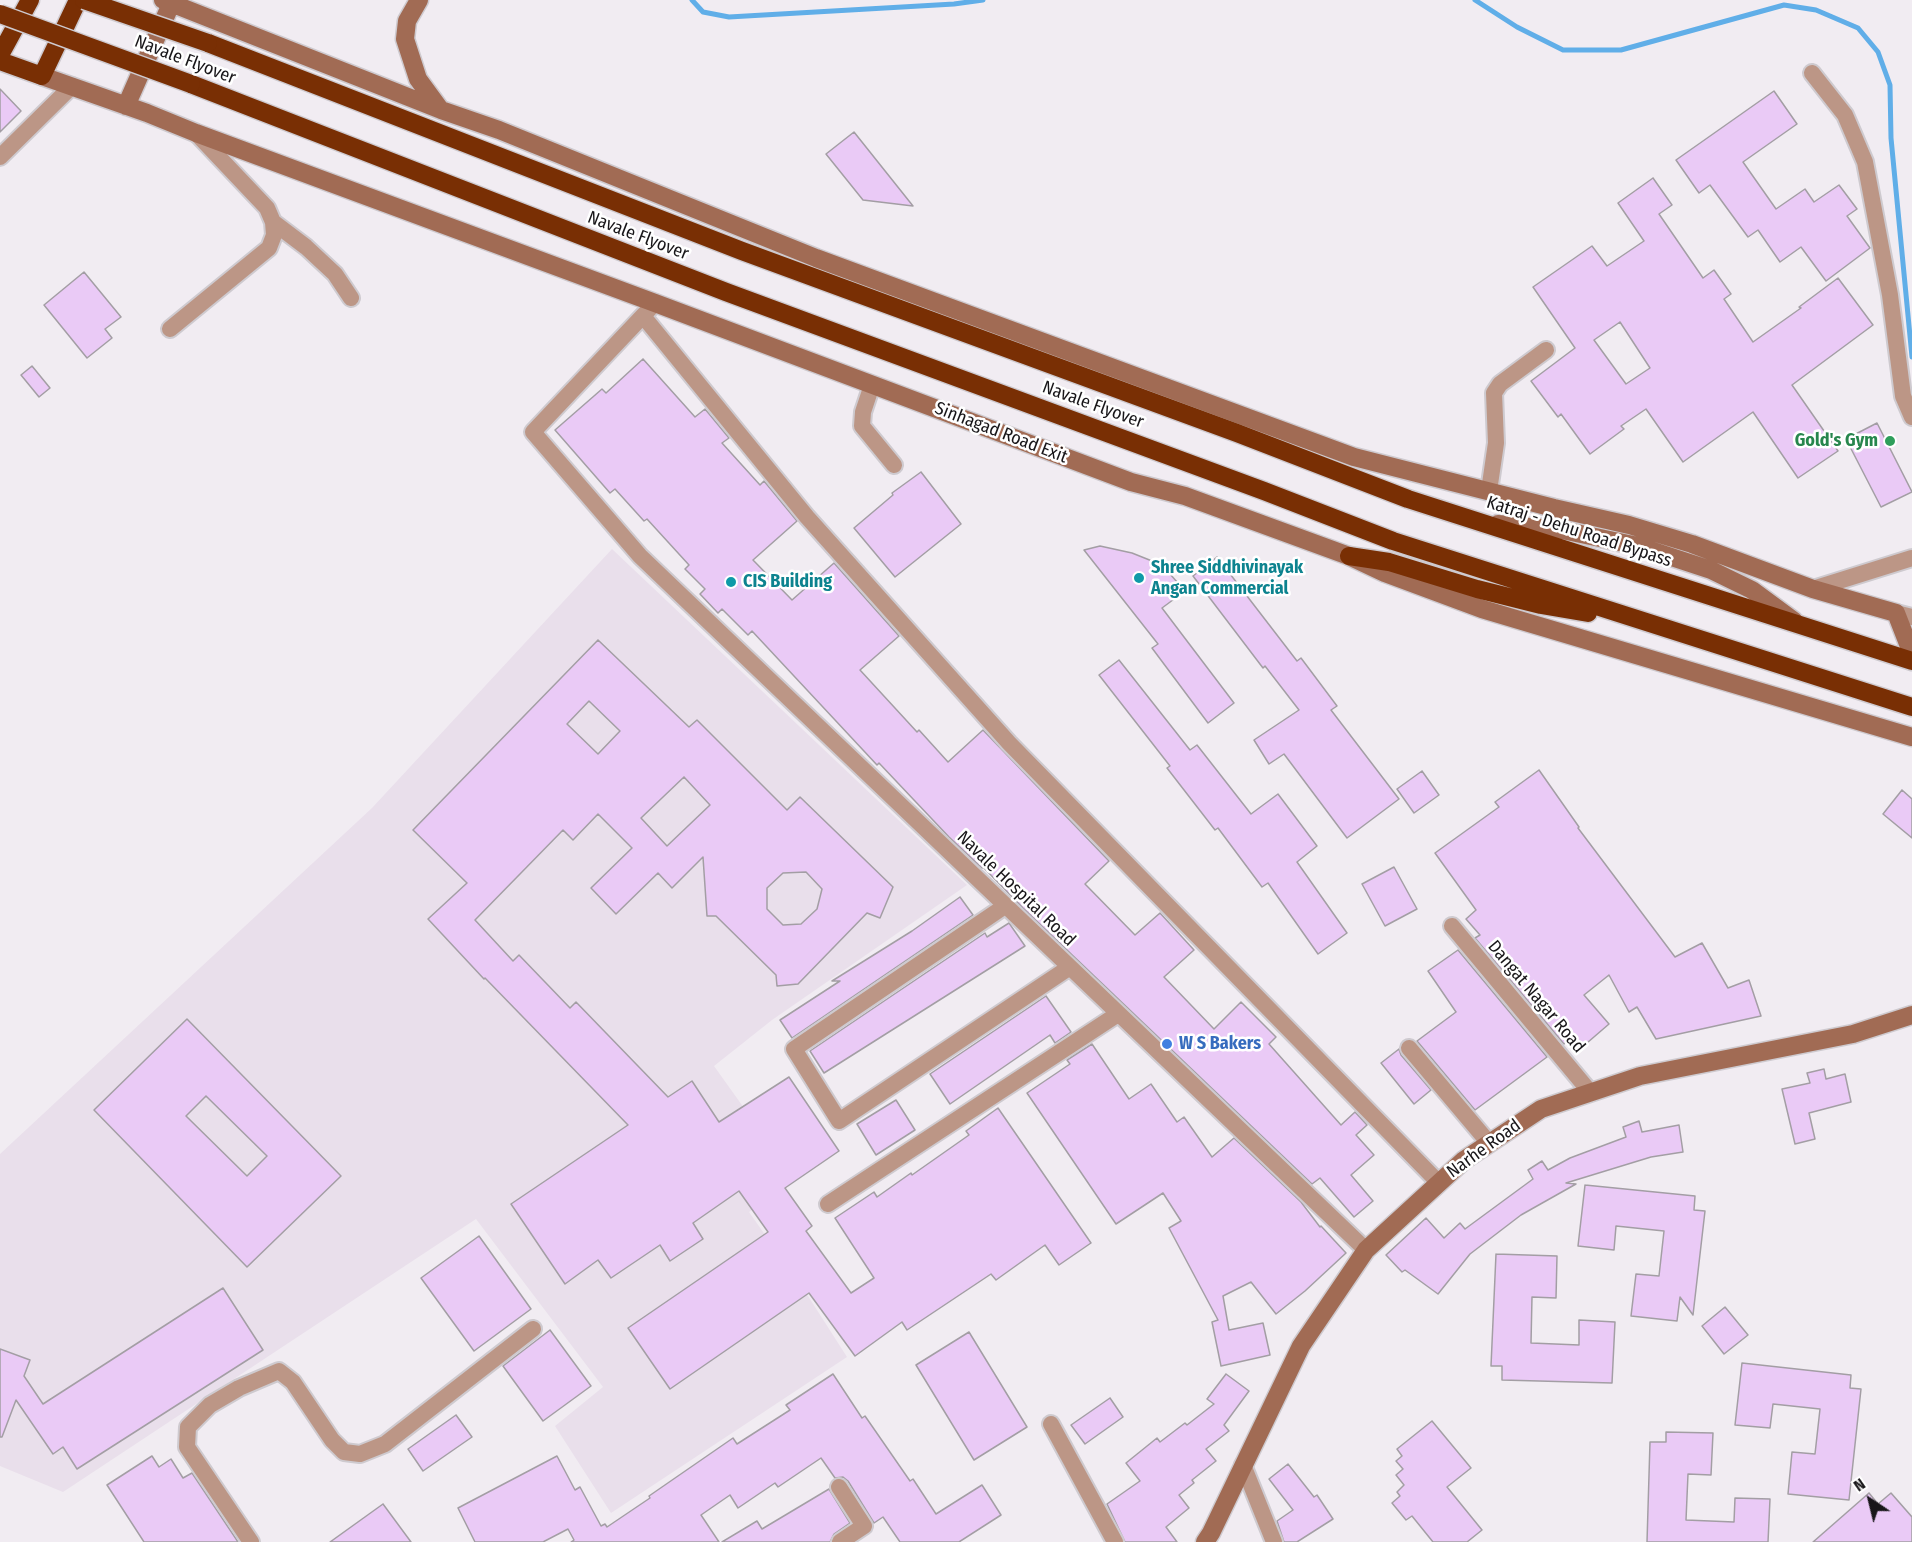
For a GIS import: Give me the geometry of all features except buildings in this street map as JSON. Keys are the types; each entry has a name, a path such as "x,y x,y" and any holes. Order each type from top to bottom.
{"highway":[{"path":"0,55 30,0"},
{"path":"0,61 42,76 78,0"},
{"name":"Navale Flyover","path":"84,0 208,43 742,251 1237,434"},
{"name":"Navale Flyover","path":"0,14 191,84 726,292 1264,491 1393,542 1617,613"},
{"name":"Katraj - Dehu Road Bypass","path":"1237,434 1408,500 1912,661"},
{"path":"1349,556 1389,562 1477,589 1541,605 1581,613 1617,613 1912,707"}],"street":[{"path":"418,0 407,21 405,39 418,80 441,110"},
{"path":"126,106 167,2 441,110 499,130 816,258 1338,451 1489,491 1640,537 1752,590 1798,624"},
{"path":"1812,73 1845,115 1865,162 1890,295 1903,396 1912,417"},
{"name":"Sinhagad Road Exit","path":"42,76 126,106 649,309 872,385 1131,482 1185,496 1349,556 1385,573 1482,609 1912,737"},
{"path":"0,157 72,86"},
{"path":"171,329 269,248 274,236 273,222 267,208 196,133"},
{"path":"273,222 306,247 334,274 351,298"},
{"path":"649,309 807,517 1009,743 1439,1183"},
{"name":"Navale Hospital Road","path":"649,309 533,432 640,556 1366,1250"},
{"path":"1489,491 1496,443 1494,393 1500,384 1546,350"},
{"path":"872,385 862,412 862,426 894,465"},
{"path":"1481,523 1640,537 1692,544 1813,589 1904,615 1912,654"},
{"path":"1813,589 1912,558"},
{"path":"1005,906 794,1049 839,1120 1070,968"},
{"name":"Dangat Nagar Road","path":"1452,926 1590,1092"},
{"path":"828,1204 1118,1014"},
{"name":"Narhe Road","path":"1205,1542 1301,1346 1366,1250 1464,1160 1541,1109 1590,1092 1640,1076 1853,1034 1912,1015"},
{"path":"1409,1048 1489,1143"},
{"path":"251,1542 187,1447 188,1427 210,1405 239,1388 279,1371 293,1382 332,1440 344,1452 360,1454 385,1444 533,1329"},
{"path":"1051,1424 1115,1542"},
{"path":"1243,1465 1274,1542"},
{"path":"839,1487 864,1526 840,1542"}],"shaded area":[{"path":"612,549 967,885 772,1020 714,1066 794,1178 749,1212 808,1296 847,1357 611,1513 555,1426 603,1387 476,1219 63,1492 0,1466 0,1154 372,808"}],"waterway":[{"path":"692,0 703,12 729,17 954,4 983,0"},
{"path":"1475,0 1517,27 1563,50 1621,50 1784,5 1816,10 1858,28 1878,52 1890,85 1891,138 1912,357"}],"place":[{"name":"Gold's Gym","path":"1890,441"},
{"name":"Shree Siddhivinayak Angan Commercial","path":"1139,578"},
{"name":"CIS Building","path":"731,582"},
{"name":"W S Bakers","path":"1167,1044"}]}
